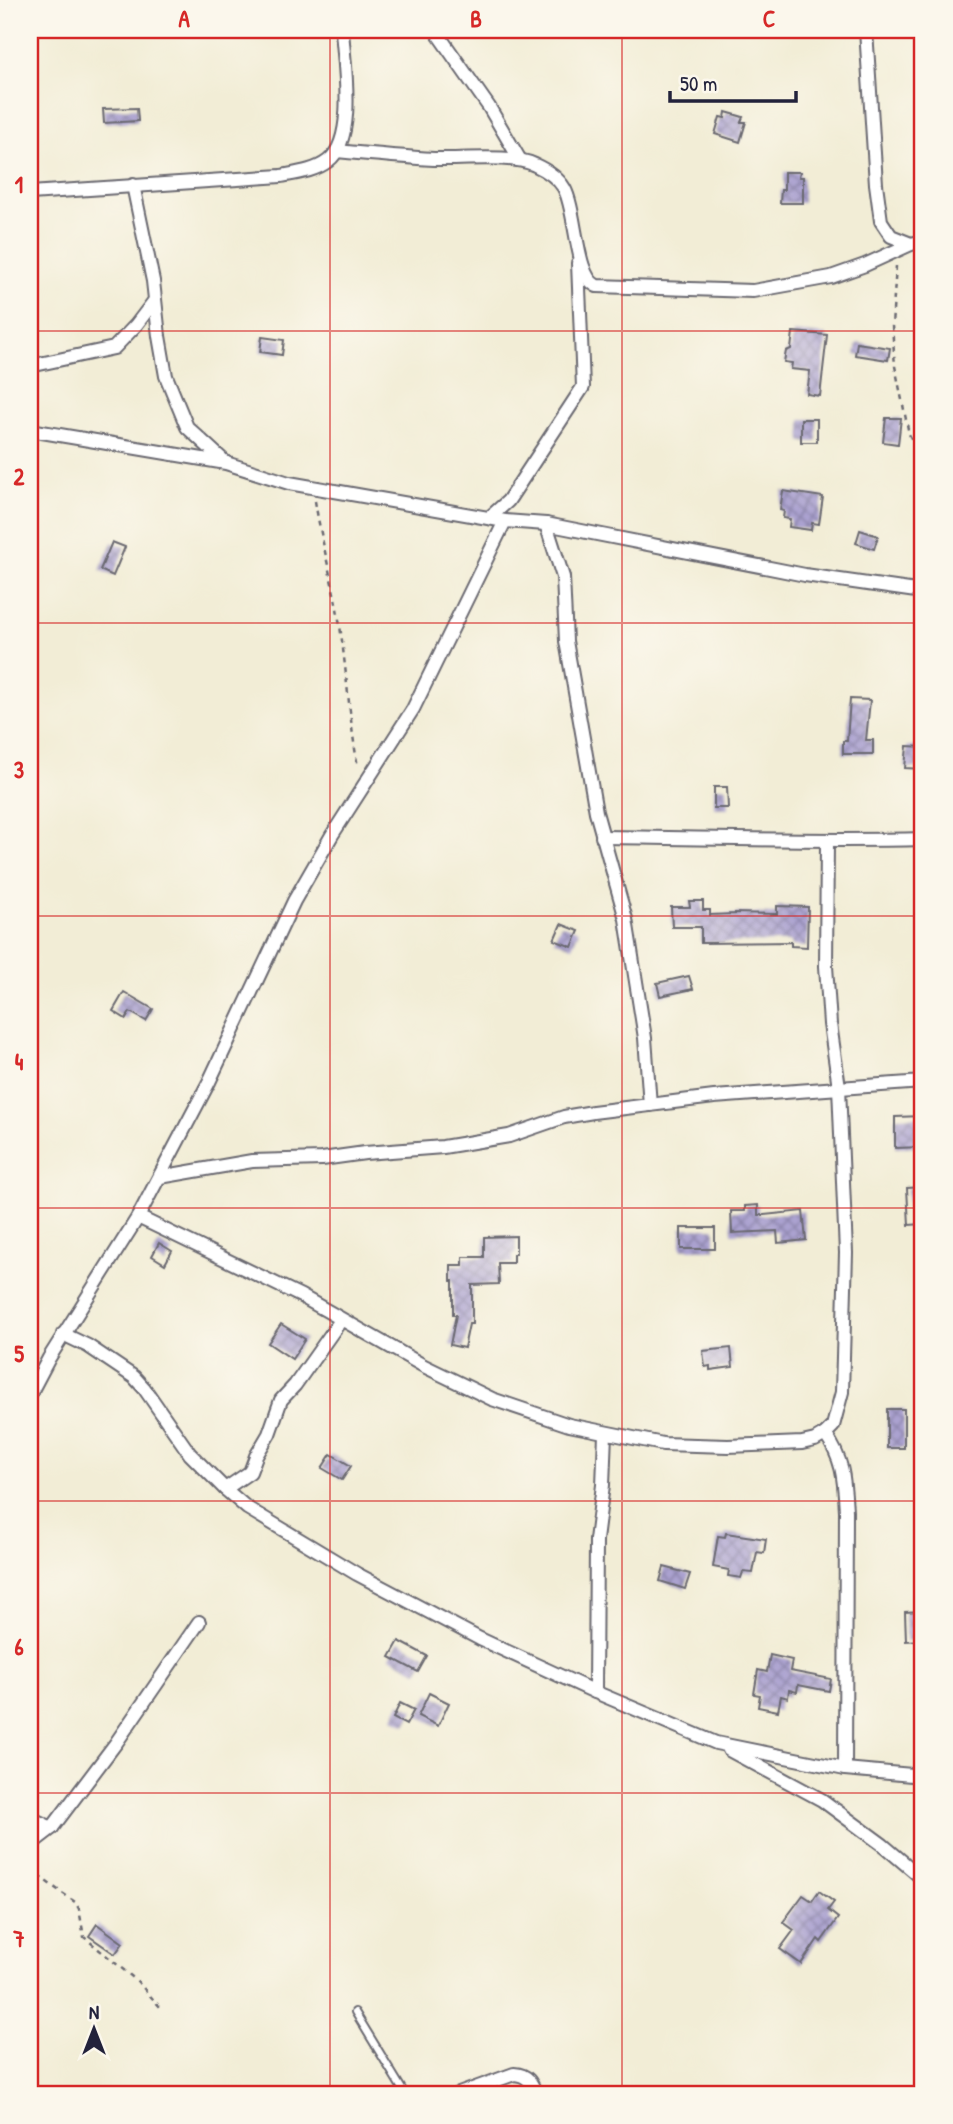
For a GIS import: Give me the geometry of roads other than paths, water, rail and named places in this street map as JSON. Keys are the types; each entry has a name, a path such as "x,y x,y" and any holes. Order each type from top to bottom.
{"street":[{"path":"30,193 281,176 326,163 342,144 346,107 342,30"},
{"path":"435,30 489,107 520,160"},
{"path":"866,30 881,221 891,236 917,242"},
{"path":"337,151 432,159 520,160 537,166 562,185 575,219 583,387 508,501 489,518"},
{"path":"133,185 153,281 166,376 187,428 226,463"},
{"path":"577,247 588,279 597,286 753,291 831,277 917,242"},
{"path":"30,366 114,348 136,326 155,300"},
{"path":"30,430 226,463 289,483 505,521 546,524 805,575 923,592"},
{"path":"30,1394 63,1334 138,1217 160,1177 209,1082 294,901 332,835 413,709 505,521"},
{"path":"546,524 563,577 566,641 591,786 602,837 626,919 645,1038 650,1105"},
{"path":"602,837 751,838 827,842 923,839"},
{"path":"138,1217 301,1296 424,1366 492,1399 569,1426 663,1444 728,1446 802,1443 825,1434 838,1415 842,1392 846,1253 839,1087 830,1024 826,966 827,842"},
{"path":"160,1177 252,1161 322,1158 443,1147 509,1136 564,1117 713,1097 923,1082"},
{"path":"225,1489 250,1472 269,1434 281,1400 295,1385 341,1320"},
{"path":"63,1334 88,1346 134,1377 190,1454 247,1508 357,1574 480,1639 595,1692 716,1743 822,1800 883,1845 923,1879"},
{"path":"595,1692 596,1539 603,1485 605,1434"},
{"path":"825,1434 843,1469 845,1497 845,1769"},
{"path":"30,1845 52,1828 117,1743 199,1622"},
{"path":"716,1743 845,1769 923,1776"},
{"path":"30,1818 52,1828"},
{"path":"459,2094 514,2074 522,2074 528,2078 536,2094"}],"lane":[{"path":"355,2012 405,2094"}]}
